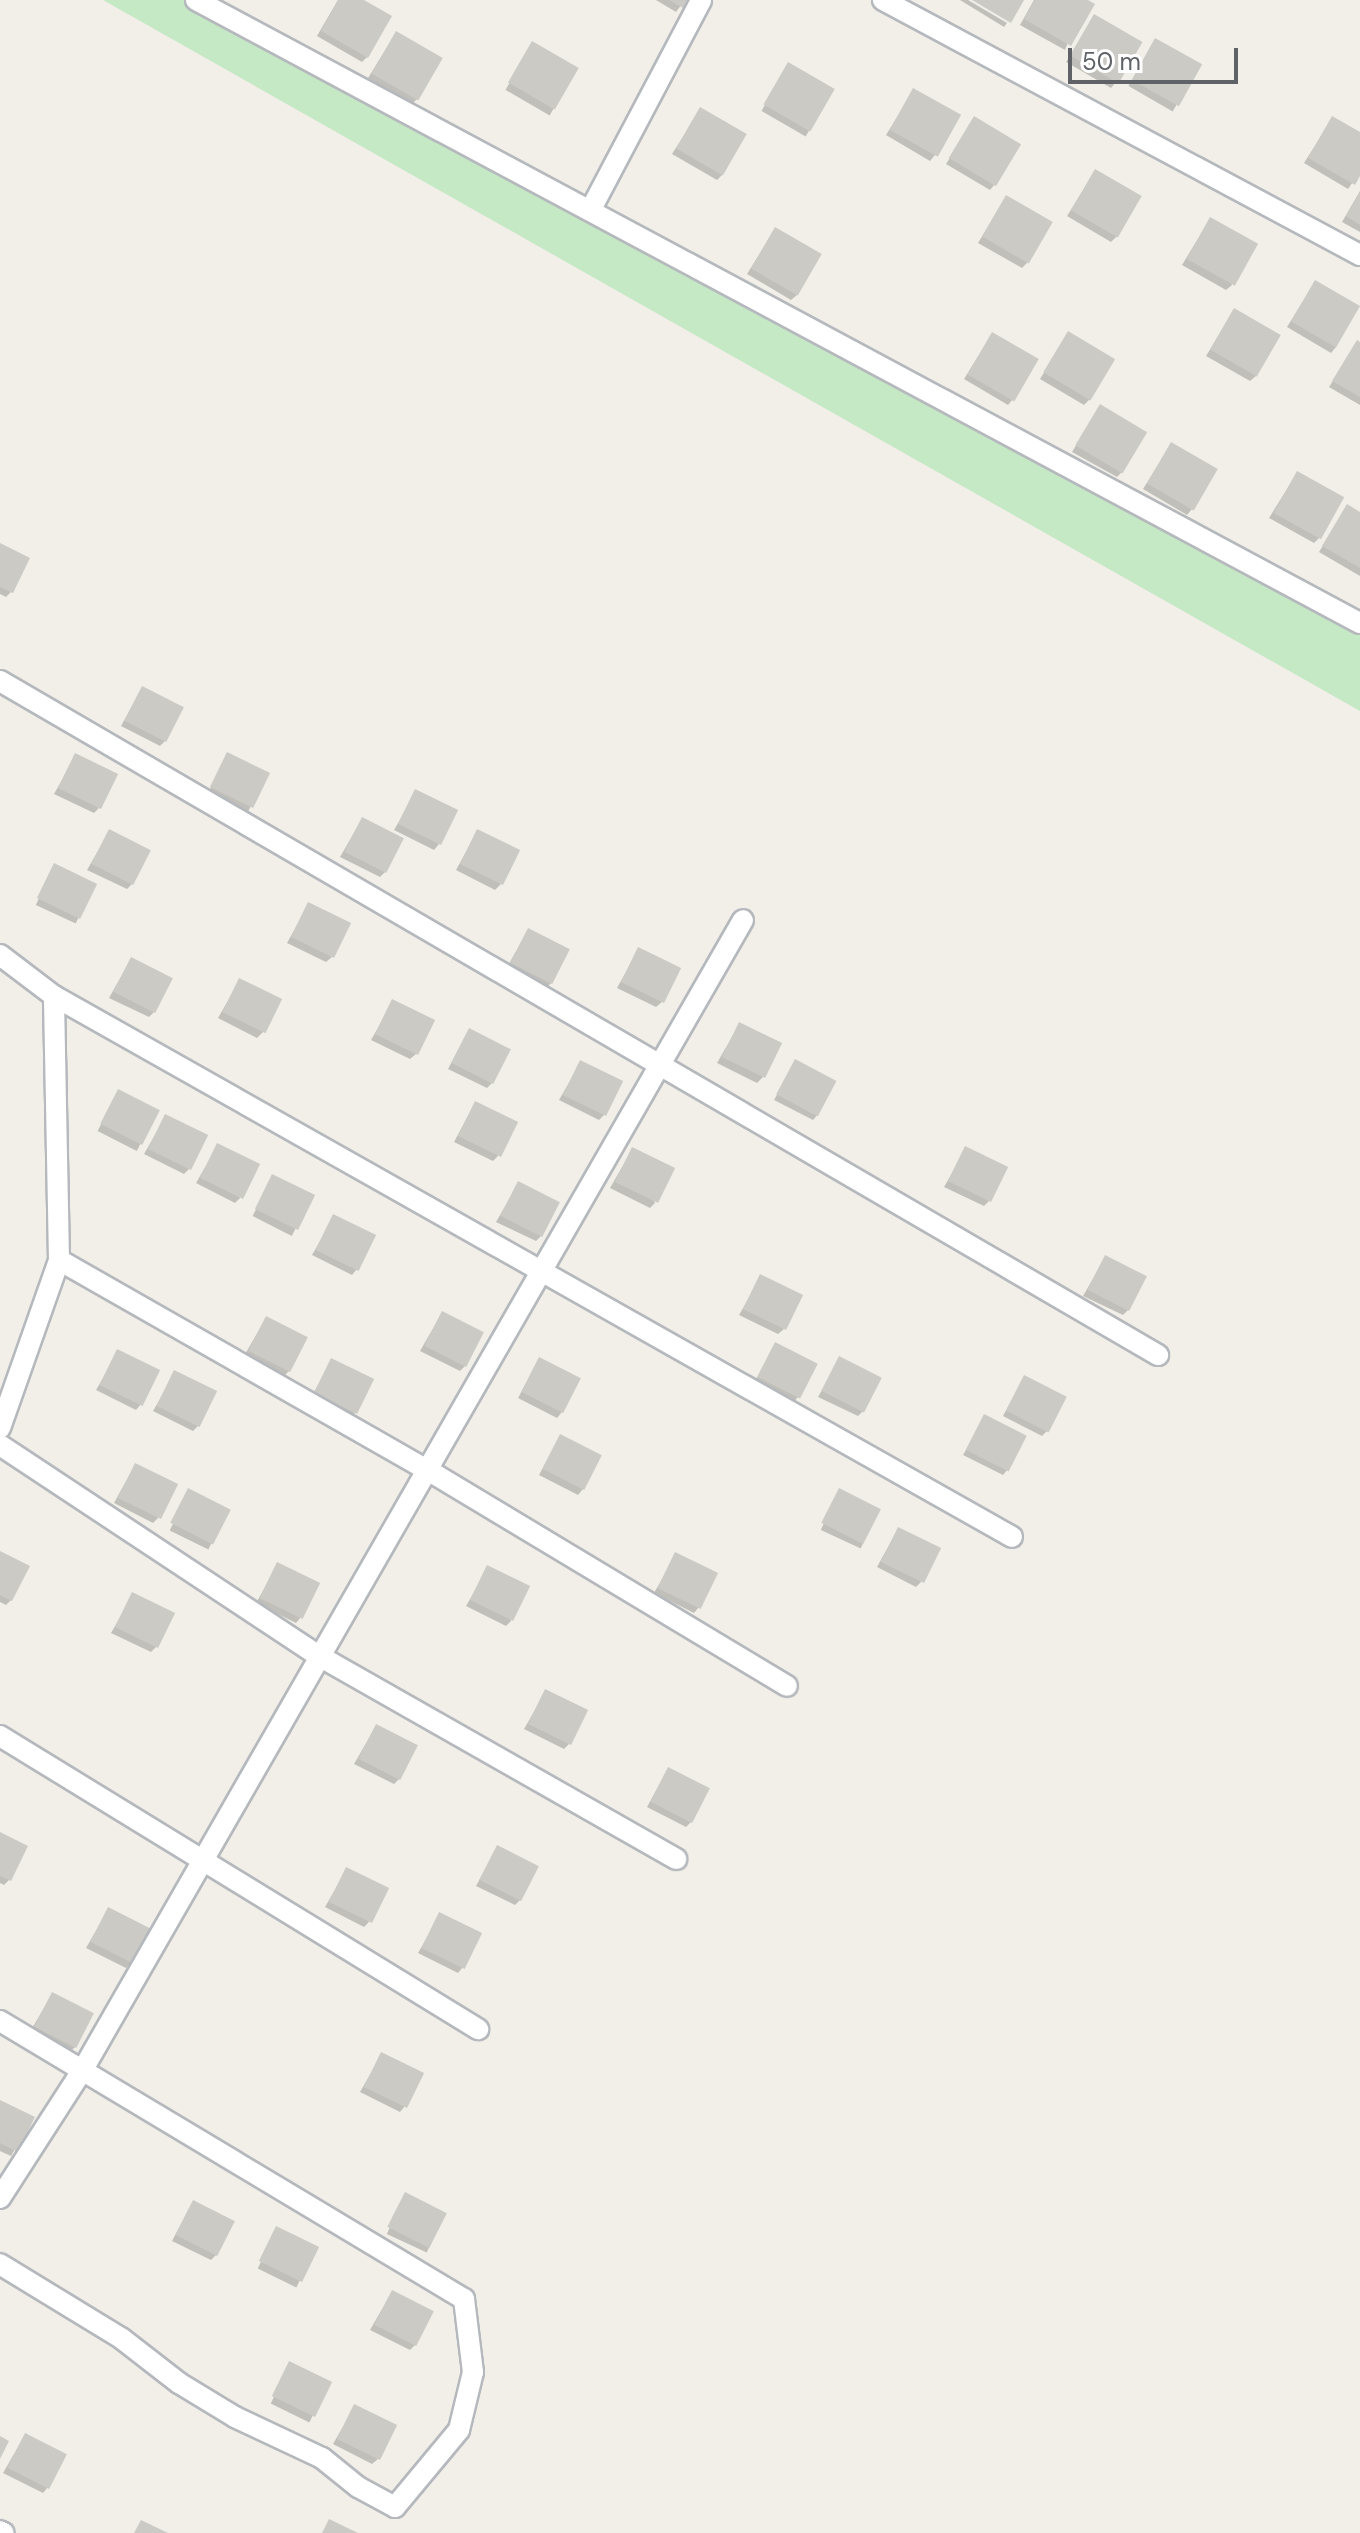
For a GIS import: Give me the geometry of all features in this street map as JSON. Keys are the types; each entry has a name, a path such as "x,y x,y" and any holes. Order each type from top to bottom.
{"street":[{"path":"196,0 1360,623"},
{"path":"591,209 701,0"},
{"path":"883,0 1360,255"},
{"path":"0,681 1158,1355"},
{"path":"0,2198 82,2071 657,1063 743,920"},
{"path":"0,955 54,996 1012,1537"},
{"path":"0,1428 59,1260 54,996"},
{"path":"59,1260 426,1469 787,1686"},
{"path":"0,1445 319,1656 676,1859"},
{"path":"0,1736 201,1863 478,2029"},
{"path":"0,2021 464,2299 473,2372 459,2430 395,2507 358,2487 322,2458 235,2417 179,2383 121,2338 0,2264"}],"green space":[{"path":"103,0 193,0 1360,623 1360,711"}],"building":[{"path":"338,0 364,0 392,16 368,58 321,31"},
{"path":"669,0 687,0 683,8"},
{"path":"972,0 1024,0 1011,23"},
{"path":"1035,0 1088,0 1095,4 1071,46 1024,19"},
{"path":"1094,14 1142,42 1118,84 1070,56"},
{"path":"396,31 443,58 418,100 372,73"},
{"path":"1155,38 1202,64 1179,106 1132,80"},
{"path":"532,41 579,68 555,110 508,83"},
{"path":"788,62 835,89 810,131 764,104"},
{"path":"913,88 961,115 938,157 890,130"},
{"path":"700,107 747,134 723,176 676,149"},
{"path":"974,116 1021,144 996,186 949,158"},
{"path":"1332,116 1360,132 1360,176 1355,185 1308,158"},
{"path":"1095,169 1142,196 1118,238 1071,211"},
{"path":"1360,192 1360,225 1346,216"},
{"path":"1006,195 1053,222 1029,264 982,237"},
{"path":"1210,217 1258,244 1235,286 1187,259"},
{"path":"775,227 822,254 798,296 751,269"},
{"path":"1315,280 1360,306 1336,348 1291,322"},
{"path":"1234,308 1281,335 1257,377 1210,350"},
{"path":"1068,331 1115,359 1090,400 1043,372"},
{"path":"992,332 1039,359 1014,401 968,374"},
{"path":"1357,340 1360,342 1360,397 1332,381"},
{"path":"1100,404 1147,432 1122,473 1075,445"},
{"path":"1171,442 1218,469 1194,511 1147,484"},
{"path":"1297,471 1344,497 1321,539 1274,513"},
{"path":"1347,504 1360,512 1360,568 1322,546"},
{"path":"0,543 30,558 13,593 0,587"},
{"path":"142,686 184,707 166,742 124,721"},
{"path":"227,752 270,773 253,808 210,787"},
{"path":"75,753 118,774 101,809 58,788"},
{"path":"415,789 458,810 441,845 398,824"},
{"path":"362,817 404,838 386,873 344,852"},
{"path":"109,829 151,850 133,885 91,864"},
{"path":"477,829 520,850 503,885 460,864"},
{"path":"54,863 97,884 80,919 37,898"},
{"path":"308,902 351,923 334,958 291,937"},
{"path":"528,928 570,949 552,984 510,963"},
{"path":"638,947 681,968 664,1003 621,982"},
{"path":"131,957 173,978 155,1013 113,992"},
{"path":"239,978 282,999 265,1033 222,1012"},
{"path":"392,999 435,1020 418,1055 375,1034"},
{"path":"739,1022 782,1043 765,1078 722,1057"},
{"path":"469,1028 511,1049 493,1084 451,1063"},
{"path":"795,1059 836,1081 818,1116 776,1094"},
{"path":"580,1060 623,1081 606,1116 563,1095"},
{"path":"118,1089 160,1110 142,1145 100,1124"},
{"path":"475,1101 518,1122 501,1157 458,1136"},
{"path":"165,1114 208,1135 191,1170 148,1149"},
{"path":"217,1143 260,1164 243,1199 200,1178"},
{"path":"965,1146 1008,1167 991,1202 948,1181"},
{"path":"632,1147 675,1168 658,1203 615,1182"},
{"path":"272,1174 315,1195 298,1230 255,1209"},
{"path":"518,1181 560,1202 542,1237 500,1216"},
{"path":"333,1214 376,1235 359,1271 315,1250"},
{"path":"1105,1255 1147,1276 1129,1311 1087,1290"},
{"path":"760,1274 803,1295 786,1330 743,1309"},
{"path":"442,1311 484,1332 466,1367 424,1346"},
{"path":"266,1316 308,1337 290,1372 248,1351"},
{"path":"775,1342 818,1364 800,1399 757,1377"},
{"path":"117,1349 160,1370 143,1406 99,1385"},
{"path":"839,1356 882,1378 864,1413 821,1391"},
{"path":"539,1357 581,1378 563,1413 521,1392"},
{"path":"331,1358 374,1379 357,1414 314,1393"},
{"path":"174,1370 217,1391 200,1427 156,1406"},
{"path":"1024,1375 1067,1397 1049,1432 1006,1411"},
{"path":"984,1414 1027,1436 1009,1471 966,1450"},
{"path":"560,1434 602,1455 584,1490 542,1469"},
{"path":"135,1463 178,1484 161,1519 118,1498"},
{"path":"188,1488 231,1510 213,1545 170,1523"},
{"path":"839,1488 881,1509 863,1544 821,1523"},
{"path":"898,1527 941,1548 924,1583 881,1562"},
{"path":"0,1551 30,1566 12,1601 0,1595"},
{"path":"675,1552 718,1573 701,1609 657,1588"},
{"path":"277,1562 320,1583 303,1619 259,1598"},
{"path":"487,1565 530,1586 513,1621 470,1600"},
{"path":"132,1592 175,1613 158,1648 115,1627"},
{"path":"545,1689 588,1710 571,1745 528,1724"},
{"path":"376,1724 418,1745 400,1780 358,1759"},
{"path":"668,1767 710,1788 692,1823 650,1802"},
{"path":"0,1832 28,1846 11,1881 0,1876"},
{"path":"497,1845 539,1866 521,1901 479,1880"},
{"path":"346,1867 389,1888 372,1923 329,1902"},
{"path":"108,1907 150,1928 132,1963 90,1942"},
{"path":"439,1912 482,1933 465,1969 421,1948"},
{"path":"52,1992 94,2013 76,2048 34,2027"},
{"path":"381,2052 424,2073 407,2108 364,2087"},
{"path":"0,2100 35,2117 18,2152 0,2143"},
{"path":"405,2192 447,2213 429,2248 387,2227"},
{"path":"193,2200 235,2221 217,2256 175,2235"},
{"path":"276,2226 319,2247 302,2282 259,2261"},
{"path":"392,2290 434,2311 416,2346 374,2325"},
{"path":"289,2361 332,2382 315,2417 272,2396"},
{"path":"354,2404 397,2425 380,2460 337,2439"},
{"path":"25,2433 67,2454 49,2489 7,2468"},
{"path":"0,2436 9,2441 0,2459"},
{"path":"329,2519 358,2533 322,2533"},
{"path":"141,2520 168,2533 134,2533"}]}
